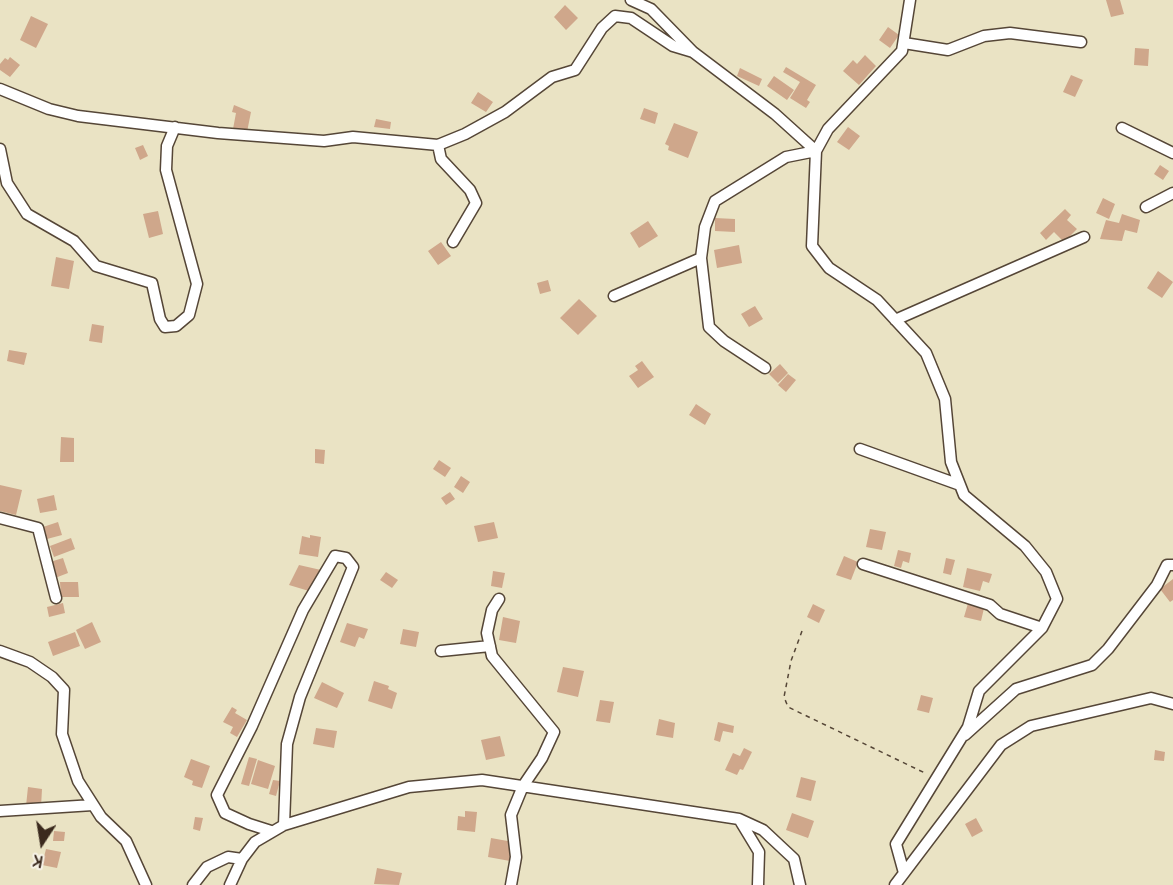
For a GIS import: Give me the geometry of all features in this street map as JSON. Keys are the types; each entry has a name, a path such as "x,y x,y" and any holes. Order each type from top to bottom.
{"street":[{"path":"631,0 651,9 693,52 776,114 816,150"},
{"path":"904,873 897,844 962,737 979,691 1042,628 1057,599 1046,572 1025,546 964,495 951,462 945,399 926,353 877,300 829,268 812,246 816,150 828,129 902,51 910,0"},
{"path":"0,89 49,109 78,116 218,134 313,140 353,137 438,145 465,134 505,112 552,77 575,70 602,28 615,16 631,18 673,46 693,52"},
{"path":"904,43 948,50 984,36 1010,33 1081,42"},
{"path":"0,149 7,183 27,214 74,242 96,266 152,283 160,319 165,327 176,326 189,315 197,284 166,170 167,146 176,127"},
{"path":"1122,128 1173,153"},
{"path":"438,145 441,159 470,190 476,203 453,242"},
{"path":"765,368 724,341 709,327 701,258 705,226 715,201 786,157 816,150"},
{"path":"1146,207 1173,193"},
{"path":"895,320 1084,237"},
{"path":"614,296 701,258"},
{"path":"860,449 960,485"},
{"path":"0,518 38,528 56,598"},
{"path":"271,831 225,813 217,795 252,726 303,610 336,556 346,558 353,567 300,697 287,744 284,825"},
{"path":"863,564 990,605 1000,614 1042,628"},
{"path":"962,737 989,716 1016,689 1092,665 1108,649 1157,585 1167,565 1173,565"},
{"path":"499,599 492,610 488,633 492,656 554,732 542,758 523,786 511,815 516,857 511,885"},
{"path":"441,651 490,646"},
{"path":"0,651 30,662 52,677 64,690 62,722 64,744 78,781 100,817 126,841 146,885"},
{"path":"895,885 1001,745 1031,726 1151,698 1173,704"},
{"path":"230,885 242,860 255,842 284,825 409,787 482,780 739,819 763,830 794,859 800,885"},
{"path":"0,811 93,805"},
{"path":"739,819 759,852 758,885"},
{"path":"193,885 207,867 228,857 242,860"}],"path":[{"path":"802,631 791,660 784,697 788,707 938,779"}],"building":[{"path":"1106,0 1120,0 1124,14 1111,17"},
{"path":"565,5 578,18 566,30 554,17"},
{"path":"31,16 48,24 36,48 20,40"},
{"path":"888,27 899,35 890,48 879,40"},
{"path":"1135,48 1149,49 1148,66 1134,65"},
{"path":"865,55 876,66 859,85 843,71 853,60 857,64"},
{"path":"10,57 20,65 10,77 0,70 0,64 5,58 8,60"},
{"path":"786,67 816,85 807,100 810,102 806,108 790,98 800,82 783,72"},
{"path":"740,68 762,79 759,86 737,76"},
{"path":"1071,75 1083,80 1075,97 1063,92"},
{"path":"774,76 794,90 787,100 767,86"},
{"path":"478,92 493,102 486,112 471,103"},
{"path":"234,105 251,112 247,132 233,129 236,113 232,112"},
{"path":"644,108 658,113 655,124 640,119"},
{"path":"376,119 391,122 390,129 374,127"},
{"path":"674,123 698,132 688,158 668,150 669,146 665,144"},
{"path":"848,127 860,136 849,150 837,142"},
{"path":"143,145 148,156 140,160 135,148"},
{"path":"1160,165 1169,171 1163,180 1154,174"},
{"path":"1103,198 1115,204 1109,219 1096,213"},
{"path":"1065,209 1071,215 1067,220 1077,229 1064,242 1054,232 1046,240 1040,233"},
{"path":"158,211 163,234 149,238 143,214"},
{"path":"1122,214 1140,220 1137,233 1125,230 1122,241 1100,239 1106,220 1119,223"},
{"path":"715,218 735,219 735,232 715,231"},
{"path":"648,221 658,236 639,248 630,233"},
{"path":"441,242 451,256 438,265 428,251"},
{"path":"739,245 742,263 717,268 714,250"},
{"path":"56,257 74,261 69,289 51,286"},
{"path":"1158,271 1173,282 1162,298 1147,288"},
{"path":"548,280 551,291 540,294 537,283"},
{"path":"579,299 597,316 578,335 560,318"},
{"path":"755,306 763,319 749,327 741,314"},
{"path":"92,324 104,326 102,343 89,341"},
{"path":"9,350 27,353 24,365 7,361"},
{"path":"642,361 654,377 638,388 629,376 638,370 635,366"},
{"path":"780,364 788,373 778,383 769,374"},
{"path":"788,374 796,380 786,392 778,385"},
{"path":"696,404 711,414 705,425 689,415"},
{"path":"61,437 74,438 74,462 60,462"},
{"path":"315,449 325,450 324,464 315,463"},
{"path":"439,460 451,468 445,477 433,469"},
{"path":"461,476 470,482 463,493 454,487"},
{"path":"0,485 22,490 16,515 0,511"},
{"path":"450,492 455,499 446,505 441,498"},
{"path":"54,495 57,510 40,513 37,499"},
{"path":"58,522 62,535 47,539 43,527"},
{"path":"494,522 498,538 478,542 474,526"},
{"path":"870,529 886,532 882,550 866,547"},
{"path":"310,535 321,537 318,557 299,554 302,536 310,538"},
{"path":"71,538 75,549 54,557 50,546"},
{"path":"898,550 911,553 909,563 903,561 901,568 894,566"},
{"path":"844,556 858,562 851,580 836,575"},
{"path":"63,558 68,573 55,578 50,562"},
{"path":"946,558 955,560 951,575 943,573"},
{"path":"299,565 321,570 315,586 312,584 309,591 289,585"},
{"path":"967,568 992,574 989,583 983,581 980,591 963,587"},
{"path":"493,571 505,573 502,588 491,586"},
{"path":"386,572 398,580 392,588 380,580"},
{"path":"1173,579 1173,600 1170,602 1160,589"},
{"path":"60,582 78,582 79,597 61,597"},
{"path":"969,600 985,604 981,621 964,617"},
{"path":"63,603 65,613 49,617 47,607"},
{"path":"813,604 825,610 819,623 807,617"},
{"path":"503,617 520,621 516,643 499,640"},
{"path":"92,622 101,642 85,649 76,630"},
{"path":"347,623 368,629 364,639 359,637 355,647 340,642"},
{"path":"403,629 419,632 416,647 400,644"},
{"path":"75,632 80,646 53,656 48,642"},
{"path":"563,667 584,671 578,697 557,692"},
{"path":"374,681 389,686 388,689 397,693 392,709 368,701"},
{"path":"322,682 344,693 337,708 314,698"},
{"path":"921,695 933,698 929,713 917,710"},
{"path":"600,700 614,702 610,723 596,721"},
{"path":"232,707 237,710 235,713 247,720 237,737 230,733 233,727 223,722"},
{"path":"659,719 675,723 673,738 656,735"},
{"path":"718,722 734,726 733,733 723,731 720,742 714,740"},
{"path":"316,728 337,731 334,748 313,744"},
{"path":"500,736 505,756 486,760 481,740"},
{"path":"744,748 752,752 743,770 740,769 737,775 725,770 733,753 740,756"},
{"path":"1155,750 1165,752 1164,761 1154,760"},
{"path":"249,757 257,759 249,786 241,784"},
{"path":"191,759 210,766 202,788 192,785 193,781 184,777"},
{"path":"258,760 275,766 268,789 251,784"},
{"path":"801,777 816,781 811,801 796,797"},
{"path":"273,780 280,781 276,796 269,794"},
{"path":"28,787 42,789 41,807 26,806"},
{"path":"465,811 477,812 475,832 457,830 458,816 465,817"},
{"path":"792,813 814,821 808,838 786,830"},
{"path":"195,817 203,818 200,831 193,829"},
{"path":"976,818 983,831 972,837 965,824"},
{"path":"54,831 65,832 64,841 53,841"},
{"path":"491,838 513,842 510,861 488,857"},
{"path":"46,849 61,852 57,868 42,865"},
{"path":"377,868 402,873 399,885 374,884"}]}
